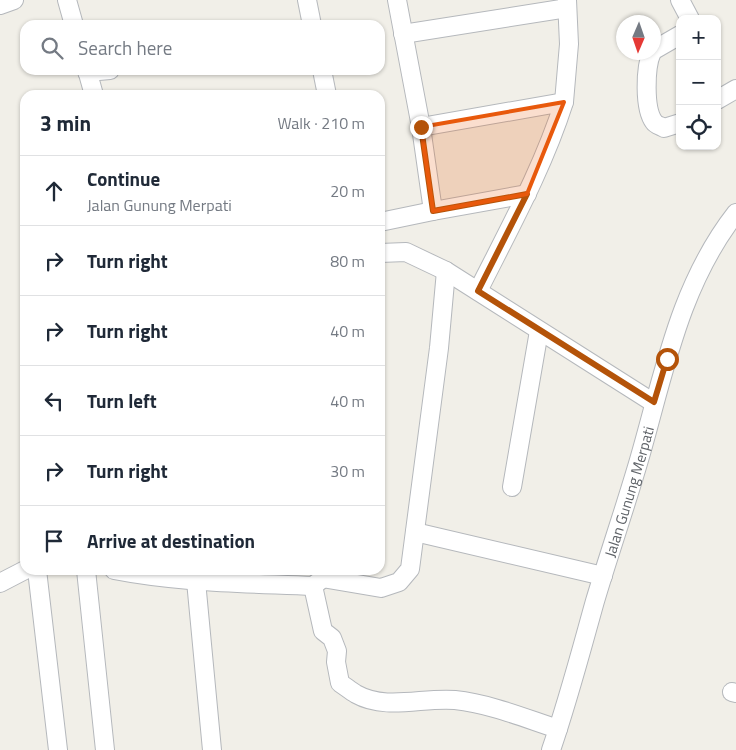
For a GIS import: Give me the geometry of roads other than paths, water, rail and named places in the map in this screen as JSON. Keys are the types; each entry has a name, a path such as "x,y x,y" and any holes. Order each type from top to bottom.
{"street":[{"path":"0,5 14,0"},
{"path":"67,0 73,20"},
{"path":"306,0 311,20"},
{"path":"397,0 421,127 433,211"},
{"path":"680,0 688,15"},
{"path":"403,34 567,4 569,44 564,102 559,119 527,194 478,291"},
{"path":"661,46 676,37"},
{"path":"649,60 648,109 654,123 664,128 676,125"},
{"path":"88,75 93,90"},
{"path":"323,75 326,90"},
{"path":"721,97 736,88"},
{"path":"421,127 564,102"},
{"path":"385,221 527,194"},
{"name":"Jalan Gunung Merpati","path":"551,750 639,460 680,315 693,282 720,233 736,213"},
{"path":"385,253 406,252 446,271 654,402"},
{"path":"140,575 196,581 320,578 381,588 399,582 410,569 439,348 446,271"},
{"path":"512,487 539,331"},
{"path":"415,532 603,576"},
{"path":"0,583 20,573"},
{"path":"38,575 58,750"},
{"path":"87,575 106,750"},
{"path":"320,578 323,631 332,638 337,651 336,662 340,683 357,695 390,703 453,700 481,705 558,729"},
{"path":"196,581 212,750"}]}
